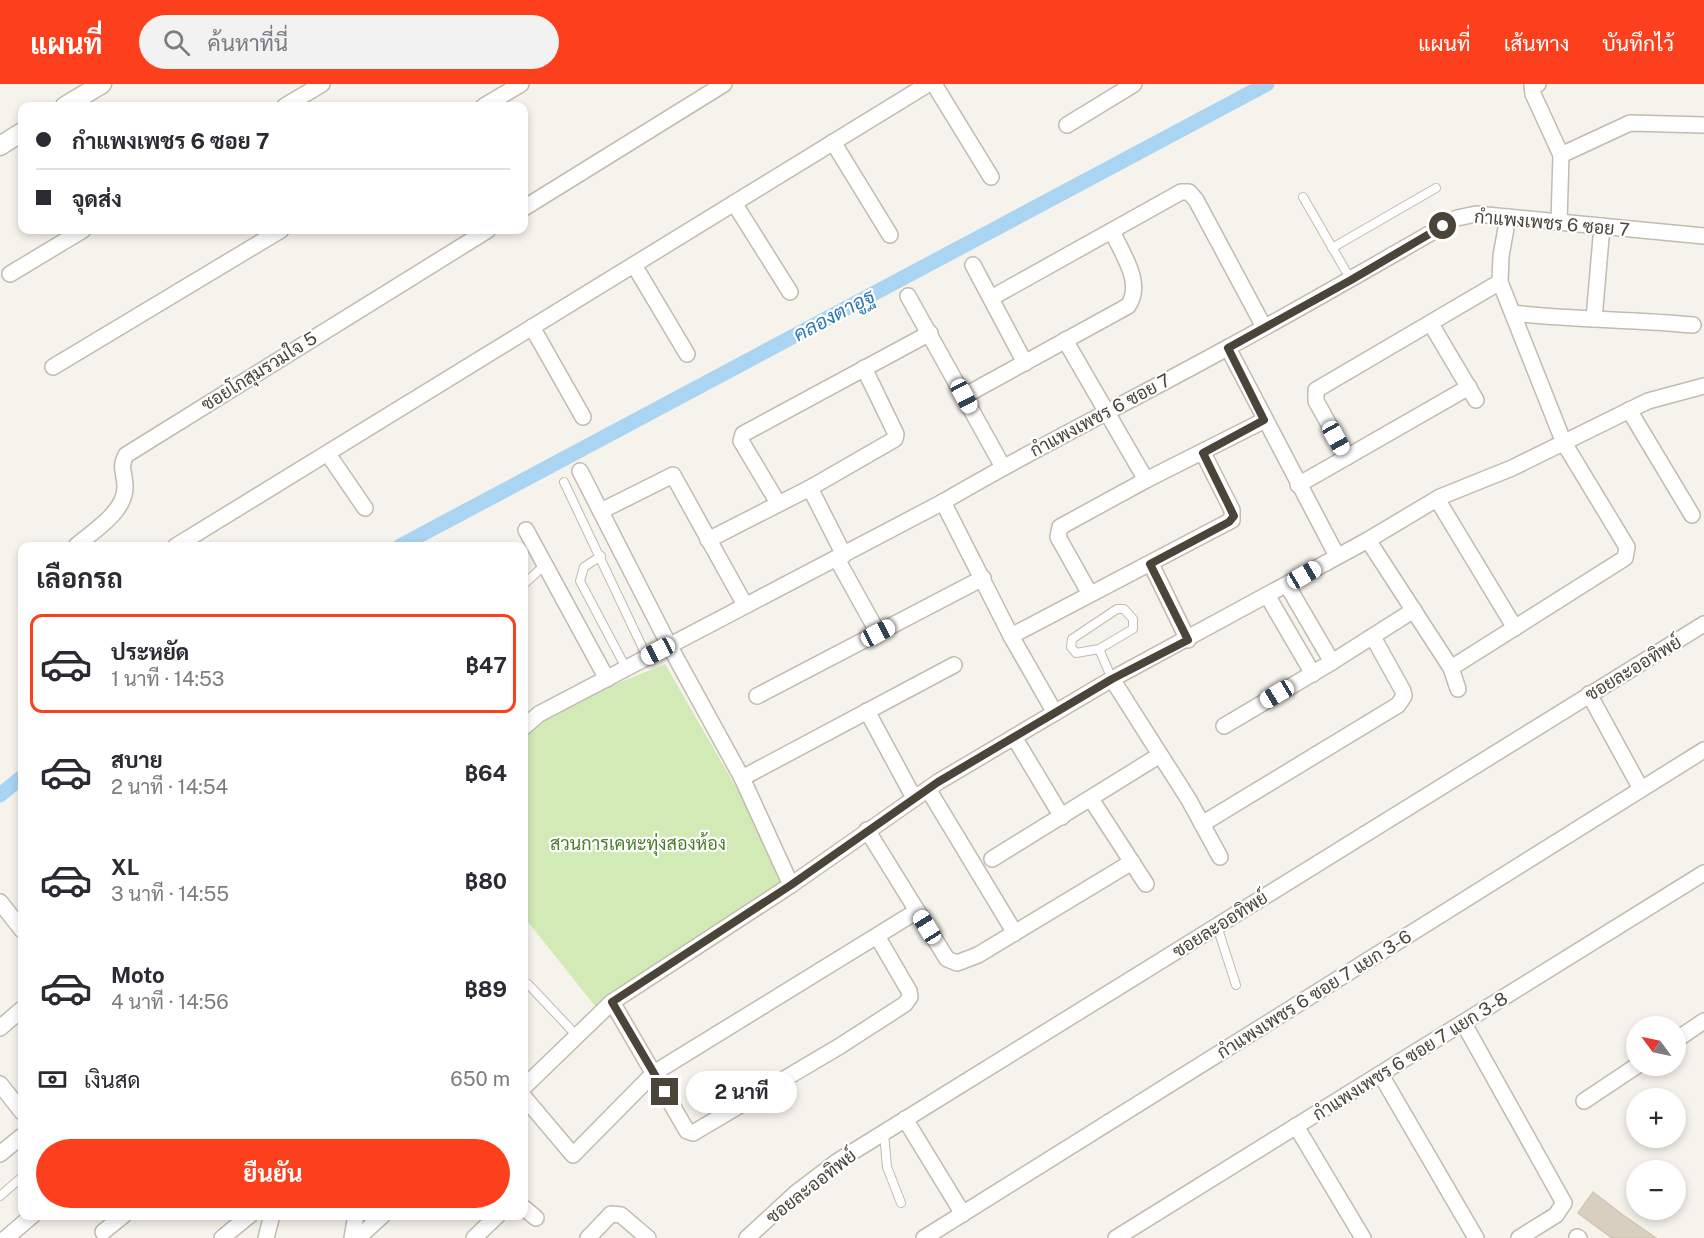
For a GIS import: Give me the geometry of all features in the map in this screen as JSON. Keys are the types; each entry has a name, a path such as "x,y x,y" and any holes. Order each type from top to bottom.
{"street":[{"path":"72,102 102,84"},
{"path":"292,102 322,84"},
{"path":"491,102 521,84"},
{"path":"528,206 724,84"},
{"path":"183,542 928,84"},
{"path":"934,84 991,177"},
{"path":"1067,125 1134,84"},
{"path":"1534,85 1533,94 1561,155 1559,222"},
{"path":"1561,155 1630,123 1704,125"},
{"path":"0,146 18,135"},
{"path":"833,142 890,235"},
{"path":"991,298 1181,192 1189,192 1196,200 1264,327"},
{"path":"734,203 790,292"},
{"name":"กำแพงเพชร 6 ซอย 7","path":"528,724 539,714 840,557 1003,467 1228,348 1457,218 1476,214 1704,236"},
{"path":"1451,668 1625,558 1628,553 1627,547 1564,443 1500,282 1501,256 1508,217"},
{"path":"1594,319 1602,226"},
{"path":"964,396 1128,306 1135,296 1135,283 1112,231"},
{"path":"10,274 76,234"},
{"path":"53,367 274,234"},
{"name":"ซอยโกสุมรวมใจ 5","path":"80,542 117,508 126,484 121,464 126,454 482,234"},
{"path":"634,265 687,354"},
{"path":"973,265 1025,363"},
{"path":"1347,457 1316,401 1316,390 1500,282"},
{"path":"908,296 1003,467"},
{"path":"1513,314 1693,325"},
{"path":"1298,485 1347,457 1472,394 1431,324"},
{"path":"532,327 583,417"},
{"path":"778,503 741,438 786,410 930,333"},
{"path":"1065,340 1146,480"},
{"path":"1228,348 1336,556"},
{"path":"708,540 810,488 895,440 896,434 864,368"},
{"path":"528,1083 612,1002 791,885 914,798 1014,737 1112,679 1188,640 1437,499 1564,443 1648,401 1704,386"},
{"path":"1629,410 1692,515"},
{"path":"1090,594 1058,537 1060,527 1264,420"},
{"path":"1011,636 1232,520 1232,510 1203,453"},
{"path":"328,454 365,508"},
{"path":"580,471 669,645 742,778 791,885"},
{"path":"601,511 673,475 745,605"},
{"path":"810,488 840,557 878,633"},
{"path":"1437,499 1515,628"},
{"path":"943,502 1011,636 1055,713"},
{"path":"526,530 606,679"},
{"path":"1368,540 1451,668 1458,689"},
{"path":"1150,564 1188,640"},
{"path":"757,696 983,578"},
{"path":"1287,585 1332,662"},
{"path":"1267,596 1313,674"},
{"path":"1224,726 1313,674 1414,610"},
{"name":"ซอยละออทิพย์","path":"747,1238 819,1174 1704,624"},
{"path":"1202,824 1398,705 1404,696 1403,691 1372,637"},
{"path":"742,778 954,665"},
{"path":"1112,679 1220,857"},
{"path":"1589,694 1641,789"},
{"path":"867,711 914,798"},
{"path":"1014,737 1062,817"},
{"name":"กำแพงเพชร 6 ซอย 7 แยก 3-6","path":"924,1238 1704,750"},
{"path":"992,860 1160,755"},
{"path":"928,789 1016,933"},
{"path":"1091,799 1146,884"},
{"path":"867,830 917,911 952,962 966,961 978,956 1132,862"},
{"name":"กำแพงเพชร 6 ซอย 7 แยก 3-8","path":"1116,1238 1139,1232 1296,1126 1464,1024 1704,873"},
{"path":"0,902 18,925"},
{"path":"528,1102 573,1155 654,1073 917,911"},
{"path":"612,1002 687,1131 693,1133 896,1011 910,997 909,991 877,936"},
{"path":"1,1024 18,1012"},
{"path":"1686,1033 1704,1021"},
{"path":"1464,1024 1564,1203 1556,1215 1519,1238"},
{"path":"1584,1101 1626,1073"},
{"path":"1381,1075 1476,1238"},
{"path":"0,1084 18,1107"},
{"path":"905,1119 963,1214"},
{"path":"1296,1126 1363,1238"},
{"path":"0,1154 18,1139"},
{"path":"528,1211 536,1218"},
{"path":"588,1238 603,1219 612,1214 621,1215 648,1238"},
{"path":"6,1238 27,1220"},
{"path":"102,1232 118,1220"},
{"path":"222,1238 244,1220"},
{"path":"266,1238 271,1220"},
{"path":"352,1238 355,1220"},
{"path":"358,1238 378,1220"},
{"path":"474,1238 493,1220"}],"lane":[{"path":"1332,248 1436,188"},
{"path":"1303,197 1351,280"},
{"path":"564,482 647,657"},
{"path":"601,556 584,567 580,581 626,668"},
{"path":"528,580 545,565"},
{"path":"1117,609 1124,609 1133,619 1133,628 1099,649 1076,653 1071,647 1072,639 1117,609"},
{"path":"1099,649 1112,679"},
{"path":"1217,926 1236,985"},
{"path":"528,984 578,1037"},
{"path":"884,1133 887,1167 901,1203"},
{"path":"0,1196 18,1180"}],"green space":[{"name":"สวนการเคหะทุ่งสองห้อง","path":"665,664 788,877 599,1011 528,922 528,726 540,715"}],"building":[{"path":"1593,1192 1626,1217 1626,1220 1630,1220 1656,1238 1612,1238 1578,1213"}],"waterway":[{"name":"คลองตาอูฐ","path":"408,542 1267,84"},
{"name":"คลองตาอูฐ","path":"0,795 18,780"}],"route":[{"path":"665,1092 612,1002 791,885 938,782 1112,679 1188,640 1150,564 1229,522 1234,516 1203,453 1264,420 1228,348 1443,226"}]}
